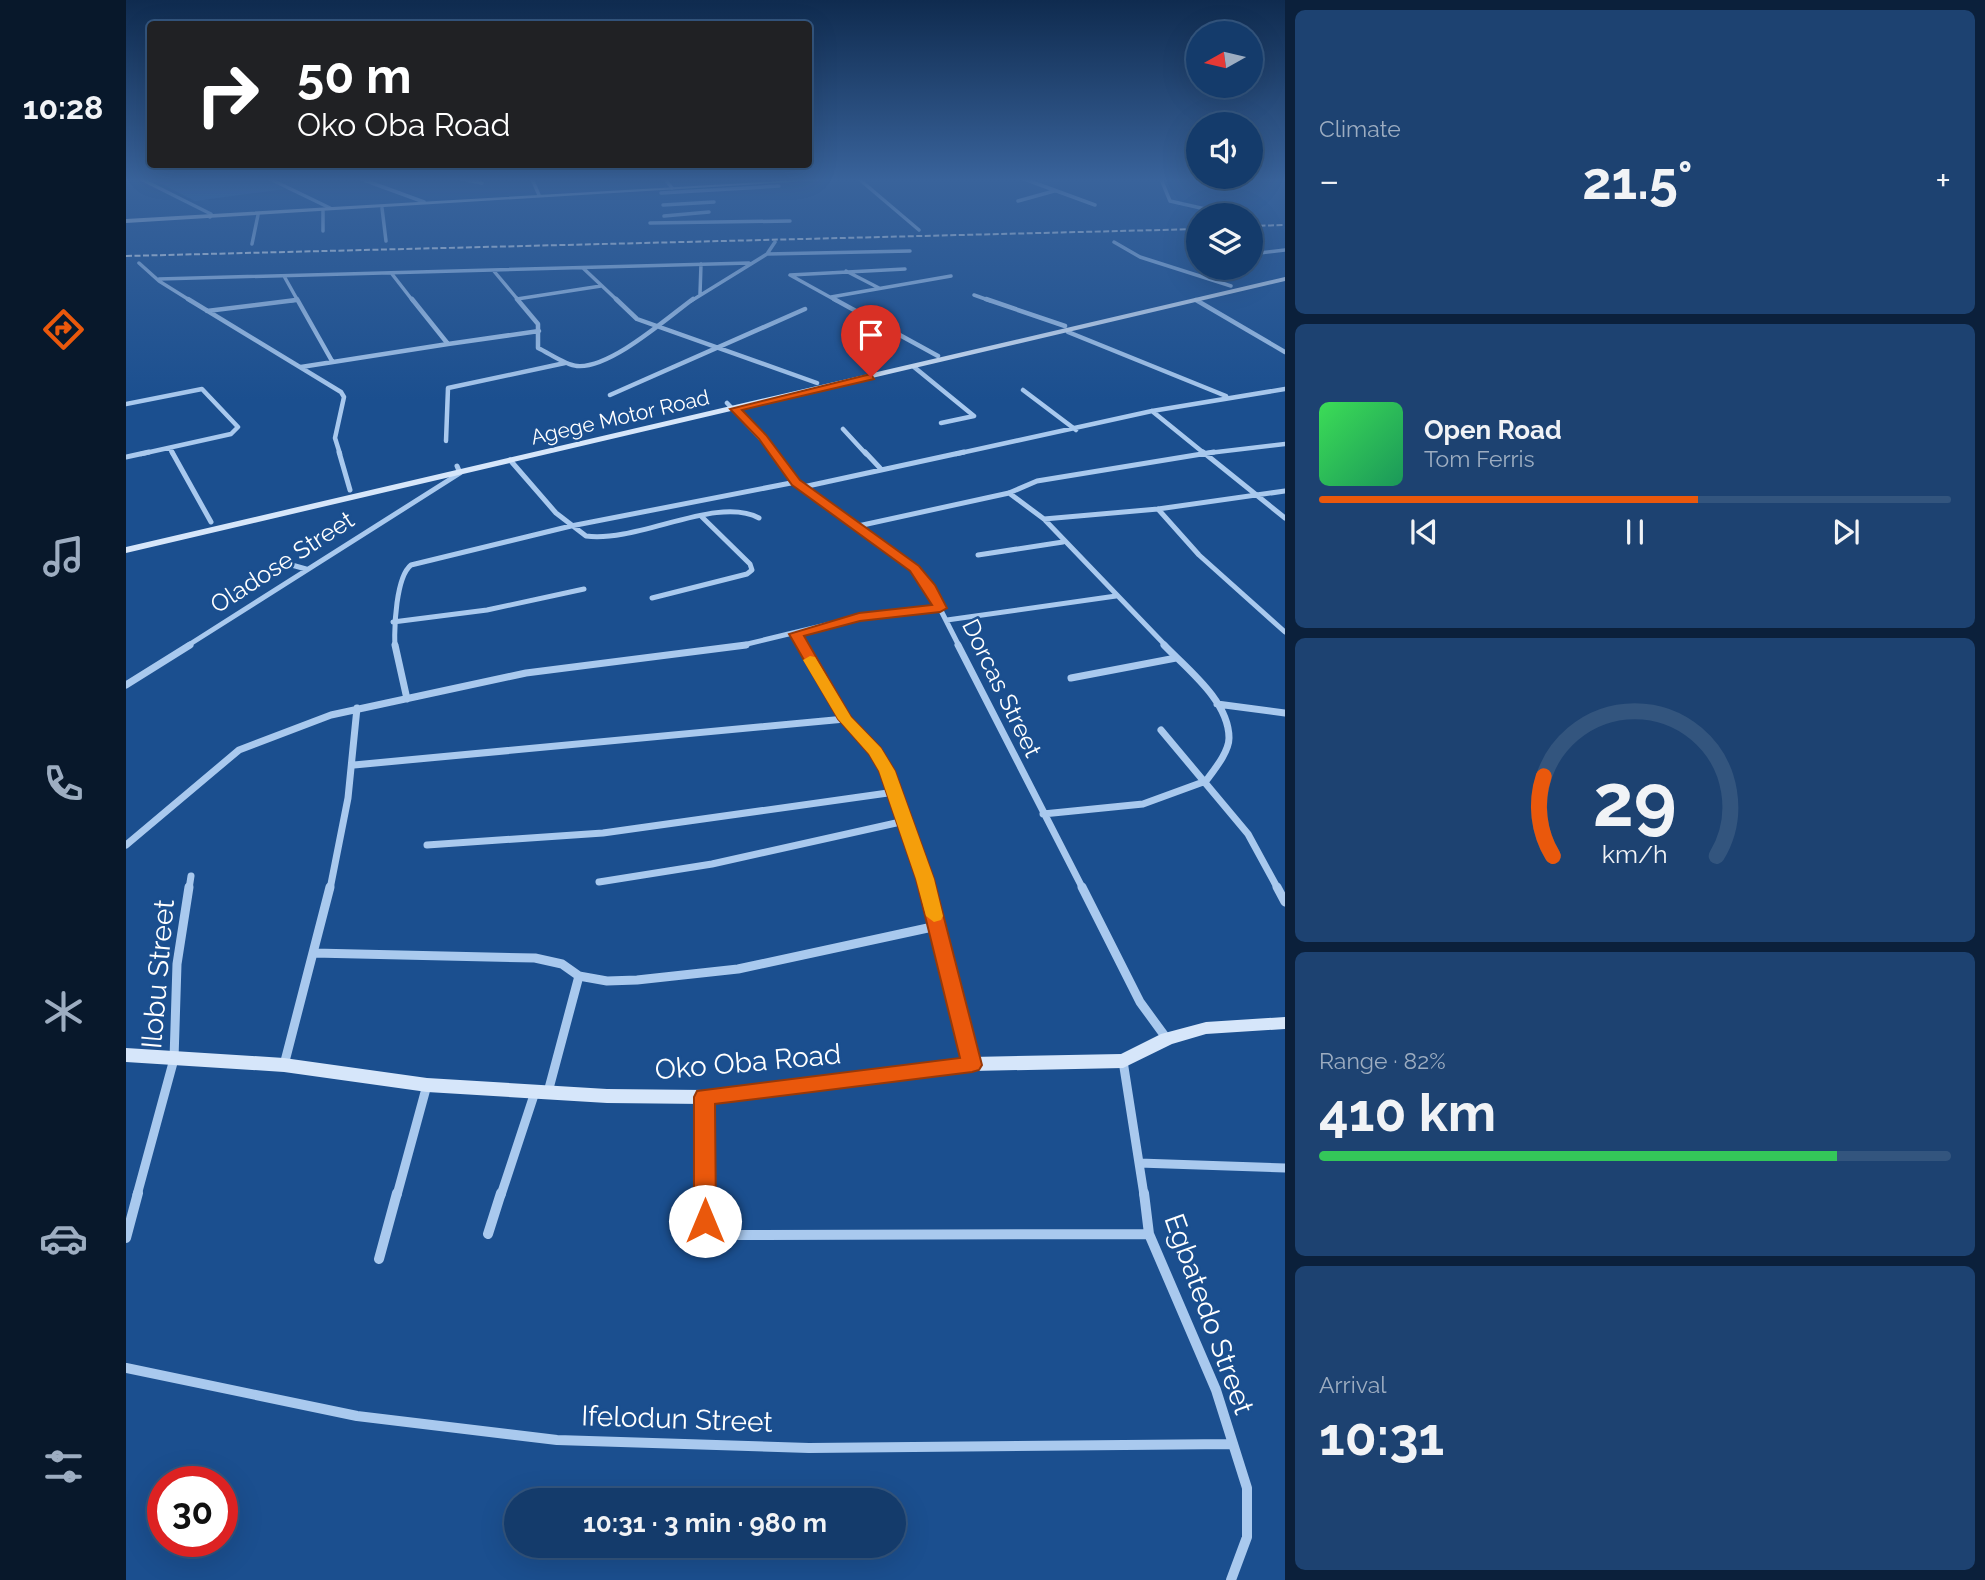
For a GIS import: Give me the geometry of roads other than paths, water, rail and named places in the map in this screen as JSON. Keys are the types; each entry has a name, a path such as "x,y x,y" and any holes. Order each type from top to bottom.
{"main road":[{"name":"Agege Motor Road","path":"126,550 458,469 731,406 914,368 1231,286 1285,276"},
{"name":"Agege Motor Road","path":"1066,329 1196,300 1285,276"},
{"name":"Agege Motor Road","path":"126,542 350,491 510,460 817,383 981,349"},
{"name":"Oko Oba Road","path":"126,1055 284,1065 427,1085 704,1097 972,1065 1123,1061 1167,1039 1206,1028 1285,1023"}],"street":[{"path":"493,270 538,324 538,348 565,363 586,367 596,365 656,328 660,321 700,294 767,254 827,253"},
{"path":"1133,253 1231,286"},
{"path":"139,263 151,276 344,397 335,438 350,491"},
{"path":"159,279 749,263"},
{"path":"700,294 701,264"},
{"path":"583,268 634,318 817,383"},
{"path":"905,269 790,275 938,356"},
{"path":"846,271 880,289"},
{"path":"392,274 448,344"},
{"path":"284,276 332,361"},
{"path":"831,297 951,276"},
{"path":"517,299 601,286"},
{"path":"974,295 1066,329 1228,397"},
{"path":"207,311 296,300"},
{"path":"1196,300 1285,352"},
{"path":"610,395 805,309"},
{"path":"300,367 539,331"},
{"path":"446,441 448,388 565,363"},
{"path":"914,368 946,390 974,416 941,423"},
{"path":"126,404 202,389 208,392 238,428 231,434 126,457"},
{"path":"803,487 880,468 1076,430 1152,411 1285,389"},
{"path":"1023,390 1076,430"},
{"name":"Dorcas Street","path":"731,406 762,437 796,482 914,569 928,585 1043,814 1080,878 1140,1002 1167,1039"},
{"path":"1152,411 1285,518"},
{"path":"844,429 880,468"},
{"path":"858,526 1009,493 1022,485 1037,481 1204,453 1285,444"},
{"path":"170,448 211,522"},
{"path":"510,460 571,526 586,536 597,538 739,510 759,518"},
{"name":"Oladose Street","path":"126,685 458,469"},
{"path":"407,699 394,652 393,621 405,570 411,565 571,526 796,482"},
{"path":"1044,519 1158,509 1285,491"},
{"path":"1009,493 1044,519 1217,704 1226,723 1229,740 1216,767 1206,780 1143,804 1043,814"},
{"path":"1158,509 1199,555 1285,632"},
{"path":"652,598 747,575 752,570 750,564 701,516"},
{"path":"978,555 1063,542"},
{"path":"281,562 306,569"},
{"path":"393,621 487,610 584,589"},
{"path":"947,620 1116,596"},
{"path":"126,845 239,750 269,736 357,708 526,673 728,649 859,617 940,608"},
{"path":"796,634 845,719 876,752 895,792 937,926 972,1065"},
{"path":"1071,678 1176,658"},
{"path":"1217,704 1285,713"},
{"path":"284,1065 314,953 354,765 357,708"},
{"path":"354,765 845,719"},
{"path":"1161,730 1206,780 1248,834 1285,902"},
{"path":"427,845 514,843 763,813 895,792"},
{"path":"599,882 712,864 905,821"},
{"name":"Ilobu Street","path":"127,1234 174,1059 177,964 191,876"},
{"path":"314,953 418,953 535,958 562,964 579,975 607,981 738,969 937,926"},
{"path":"488,1234 541,1092 579,975"},
{"name":"Egbatedo Street","path":"1123,1061 1149,1234 1216,1390 1247,1488 1247,1537 1230,1580"},
{"path":"379,1259 427,1085"},
{"path":"704,1097 705,1221 712,1232 728,1235 830,1237 1149,1234"},
{"path":"1139,1163 1285,1168"},
{"name":"Ifelodun Street","path":"126,1368 357,1416 557,1440 810,1448 1232,1444"}],"railway":[{"path":"126,256 256,253"}]}
